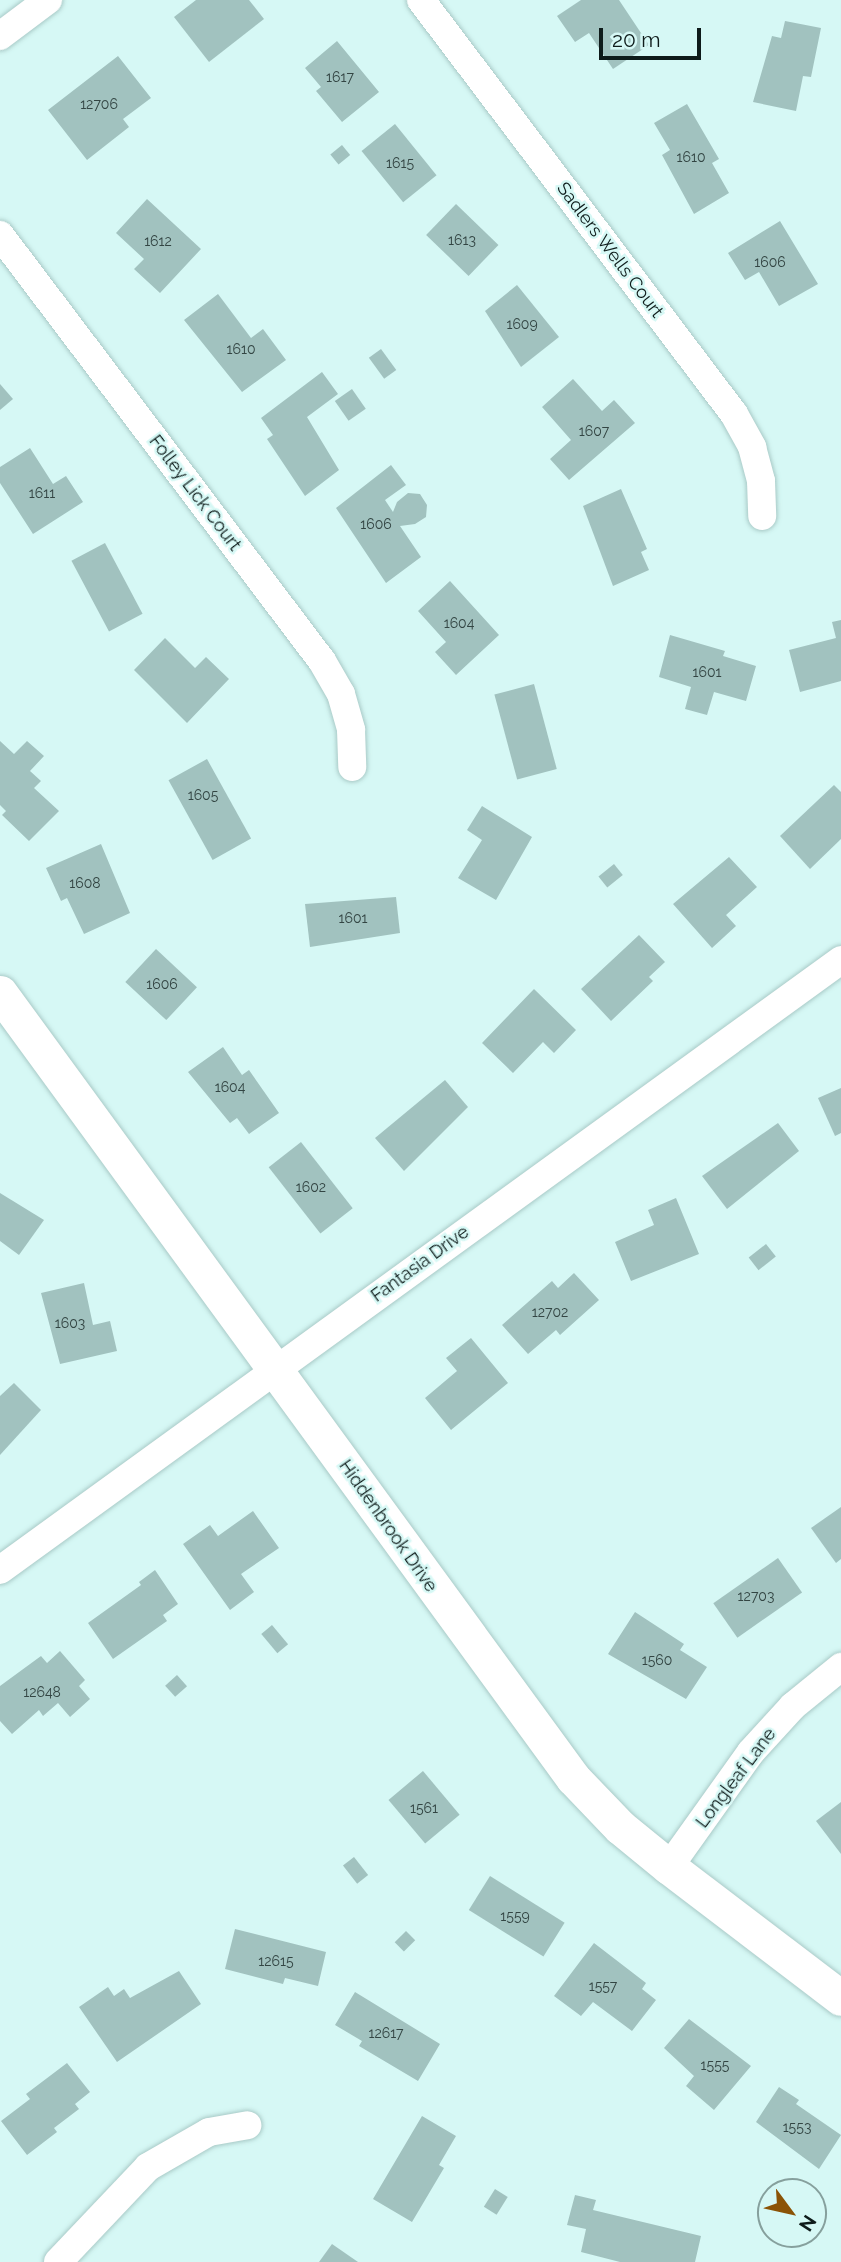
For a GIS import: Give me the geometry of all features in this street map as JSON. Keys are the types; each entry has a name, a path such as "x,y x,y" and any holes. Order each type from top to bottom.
{"street":[{"path":"0,36 48,0"},
{"name":"Sadlers Wells Court","path":"421,0 734,414 755,458 762,516"},
{"name":"Folley Lick Court","path":"0,235 322,661 341,694 348,718 352,767"},
{"name":"Fantasia Drive","path":"0,1570 841,960"},
{"name":"Hiddenbrook Drive","path":"5,1009 275,1371 573,1779 620,1827 841,1998"},
{"name":"Longleaf Lane","path":"669,1867 751,1752 793,1706 841,1667"},
{"path":"58,2262 148,2167 209,2132 247,2125"}],"building":[{"path":"196,0 249,0 264,19 209,62 174,17"},
{"path":"581,0 619,0 649,45 613,69 589,33 575,42 557,16"},
{"path":"785,21 821,28 811,77 803,76 796,111 753,102 772,36 781,38"},
{"path":"337,41 379,92 342,122 316,91 321,87 305,68"},
{"path":"118,56 151,98 123,119 129,127 87,160 48,110"},
{"path":"687,104 719,159 712,163 729,193 694,214 662,155 670,150 654,123"},
{"path":"395,124 437,175 403,202 362,151"},
{"path":"342,145 350,155 339,165 330,154"},
{"path":"147,199 201,249 160,293 134,269 144,259 116,233"},
{"path":"456,204 498,245 469,276 426,235"},
{"path":"780,221 818,284 779,306 759,272 745,280 728,253"},
{"path":"517,285 559,337 521,367 485,311"},
{"path":"218,294 251,338 263,329 286,360 242,392 184,320"},
{"path":"381,349 396,370 384,379 369,358"},
{"path":"322,372 338,394 307,417 339,470 305,496 267,439 273,435 261,418"},
{"path":"573,379 602,411 614,400 635,423 569,480 550,459 571,440 542,407"},
{"path":"0,384 13,399 0,410"},
{"path":"352,389 366,409 349,421 335,401"},
{"path":"30,448 53,484 66,476 83,502 33,534 0,483 0,467"},
{"path":"391,465 406,485 385,500 393,512 397,502 408,493 420,494 427,505 426,517 415,524 400,526 421,557 386,583 336,508"},
{"path":"621,489 647,549 641,552 649,570 613,586 583,506"},
{"path":"105,543 143,614 109,631 71,561"},
{"path":"450,581 499,635 456,675 435,652 446,642 418,611"},
{"path":"841,620 841,681 800,692 789,650 836,638 832,622"},
{"path":"670,635 725,651 723,656 756,666 746,701 714,692 707,715 685,709 691,687 659,677"},
{"path":"165,638 195,668 206,657 229,679 187,723 134,670"},
{"path":"534,684 557,769 517,780 494,695"},
{"path":"0,741 14,754 27,741 44,756 30,771 41,781 34,788 59,811 29,841 2,815 6,811 0,805"},
{"path":"207,759 251,839 213,860 169,780"},
{"path":"834,785 841,792 841,839 810,869 780,836"},
{"path":"482,806 532,837 496,900 458,878 482,840 467,830"},
{"path":"101,844 130,913 84,934 67,898 61,901 46,868"},
{"path":"729,857 757,887 726,915 736,926 712,948 673,904"},
{"path":"614,864 623,875 607,887 598,877"},
{"path":"396,897 400,933 310,947 305,904"},
{"path":"639,935 665,962 649,977 653,981 611,1021 581,989"},
{"path":"156,949 197,987 166,1020 125,982"},
{"path":"534,989 576,1030 554,1053 543,1042 513,1073 482,1043"},
{"path":"223,1047 242,1075 249,1070 279,1113 249,1134 237,1118 230,1123 188,1072"},
{"path":"445,1080 468,1107 404,1171 375,1138"},
{"path":"841,1088 841,1133 835,1136 818,1098"},
{"path":"778,1123 799,1151 727,1209 702,1176"},
{"path":"301,1142 353,1208 320,1233 269,1167"},
{"path":"0,1193 44,1220 19,1255 0,1241"},
{"path":"676,1198 699,1254 631,1281 615,1242 654,1225 648,1210"},
{"path":"766,1244 776,1257 759,1270 749,1258"},
{"path":"574,1273 599,1300 560,1335 556,1330 528,1354 502,1325 552,1281 558,1288"},
{"path":"84,1283 93,1325 110,1321 117,1351 60,1364 41,1293"},
{"path":"471,1338 508,1383 451,1430 425,1398 457,1371 446,1358"},
{"path":"14,1383 41,1410 0,1455 0,1396"},
{"path":"841,1507 841,1559 836,1563 811,1528"},
{"path":"253,1511 279,1548 241,1574 254,1592 230,1610 183,1544 210,1525 218,1536"},
{"path":"778,1558 802,1592 737,1638 713,1603"},
{"path":"155,1570 178,1604 163,1615 167,1621 113,1659 88,1623 141,1585 139,1582"},
{"path":"635,1612 684,1644 680,1650 707,1667 686,1699 608,1654"},
{"path":"272,1625 288,1644 277,1653 261,1634"},
{"path":"60,1651 85,1680 79,1686 90,1699 70,1717 58,1703 43,1716 39,1710 12,1734 0,1721 0,1686 41,1656 47,1663"},
{"path":"177,1675 187,1686 175,1697 165,1686"},
{"path":"423,1771 460,1815 425,1844 389,1800"},
{"path":"841,1802 841,1854 816,1821"},
{"path":"354,1857 368,1875 357,1884 343,1866"},
{"path":"490,1876 565,1923 543,1957 469,1910"},
{"path":"235,1929 326,1952 318,1986 285,1978 283,1984 225,1969"},
{"path":"406,1931 415,1940 404,1952 395,1942"},
{"path":"594,1943 646,1983 642,1989 656,2000 632,2031 593,2002 581,2016 554,1996"},
{"path":"179,1971 201,2004 117,2062 79,2007 108,1987 114,1996 124,1989 130,1998"},
{"path":"355,1992 440,2044 418,2081 359,2046 362,2041 335,2025"},
{"path":"689,2019 751,2066 714,2110 686,2086 694,2076 664,2048"},
{"path":"67,2063 90,2092 75,2104 79,2109 54,2128 57,2132 27,2155 1,2121 30,2099 26,2094"},
{"path":"779,2087 799,2100 796,2104 841,2135 819,2169 756,2122"},
{"path":"422,2116 456,2136 439,2165 444,2168 412,2222 373,2199"},
{"path":"495,2189 508,2197 497,2215 484,2207"},
{"path":"575,2195 596,2200 593,2210 701,2236 695,2262 620,2262 581,2252 586,2229 567,2225"},
{"path":"332,2244 358,2262 319,2262"}]}
